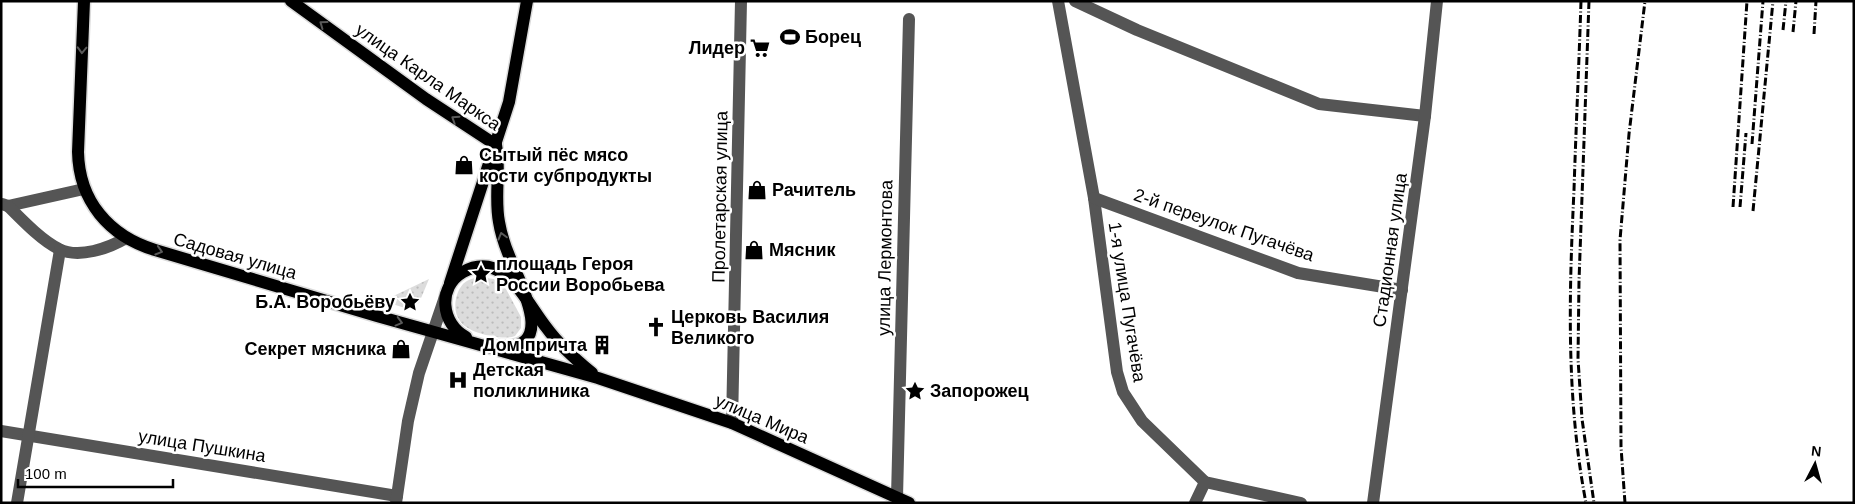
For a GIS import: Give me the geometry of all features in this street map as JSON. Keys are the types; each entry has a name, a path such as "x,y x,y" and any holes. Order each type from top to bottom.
{"main road":[{"path":"84,1 78,152 84,189"},
{"name":"улица Карла Маркса","path":"291,1 426,99 496,145"},
{"path":"496,145 498,154 497,202 499,222 506,248 530,308 532,322 530,333 525,339 513,346 481,344 461,334 450,322 445,308 448,289 509,102 527,1"},
{"name":"Садовая улица","path":"84,189 104,220 126,238 155,250 481,344"},
{"path":"448,289 456,277 466,270 476,267 488,267 505,274 526,298"},
{"name":"улица Мира","path":"526,298 554,337 575,360 598,378"},
{"name":"улица Мира","path":"481,344 598,378 732,423 909,503"}],"street":[{"name":"Пролетарская улица","path":"732,423 741,1"},
{"name":"1-я улица Пугачёва","path":"1058,1 1094,198 1117,372 1122,392 1142,421 1205,482"},
{"path":"1074,1 1137,30 1319,104 1425,116"},
{"name":"Стадионная улица","path":"1373,503 1425,116 1437,1"},
{"name":"улица Лермонтова","path":"897,497 909,20"},
{"path":"5,205 84,189"},
{"name":"2-й переулок Пугачёва","path":"1094,198 1298,273 1402,290"},
{"path":"5,205 33,230 60,250 80,253 98,250 112,246 126,238"},
{"path":"17,503 60,250"},
{"path":"397,499 408,421 422,362 448,289"},
{"name":"улица Пушкина","path":"1,432 397,499"},
{"path":"1195,503 1205,482 1301,503"}],"shaded area":[{"path":"477,277 494,279 506,289 521,317 521,328 515,336 494,337 485,335 470,329 460,321 455,307 458,292 465,283"},
{"path":"429,279 419,303 405,308 383,301"}],"railway":[{"path":"1581,1 1570,308 1575,425 1586,503"},
{"path":"1589,1 1578,359 1582,419 1594,503"},
{"path":"1625,503 1621,447 1620,240 1629,134 1645,1"},
{"path":"1733,207 1747,1"},
{"path":"1752,144 1763,1"},
{"path":"1753,211 1773,1"},
{"path":"1783,30 1786,1"},
{"path":"1793,32 1796,1"},
{"path":"1814,34 1816,1"},
{"path":"1740,207 1746,133"}],"place":[{"name":"Борец","path":"790,37"},
{"name":"Лидер","path":"760,48"},
{"name":"Сытый пёс мясо кости субпродукты","path":"464,165"},
{"name":"Рачитель","path":"757,190"},
{"name":"Мясник","path":"754,250"},
{"name":"площадь Героя России Воробьева","path":"481,274"},
{"name":"Б.А. Воробьёву","path":"410,302"},
{"name":"Церковь Василия Великого","path":"656,327"},
{"name":"Дом причта","path":"602,345"},
{"name":"Секрет мясника","path":"401,349"},
{"name":"Детская поликлиника","path":"458,380"},
{"name":"Запорожец","path":"915,391"}]}
